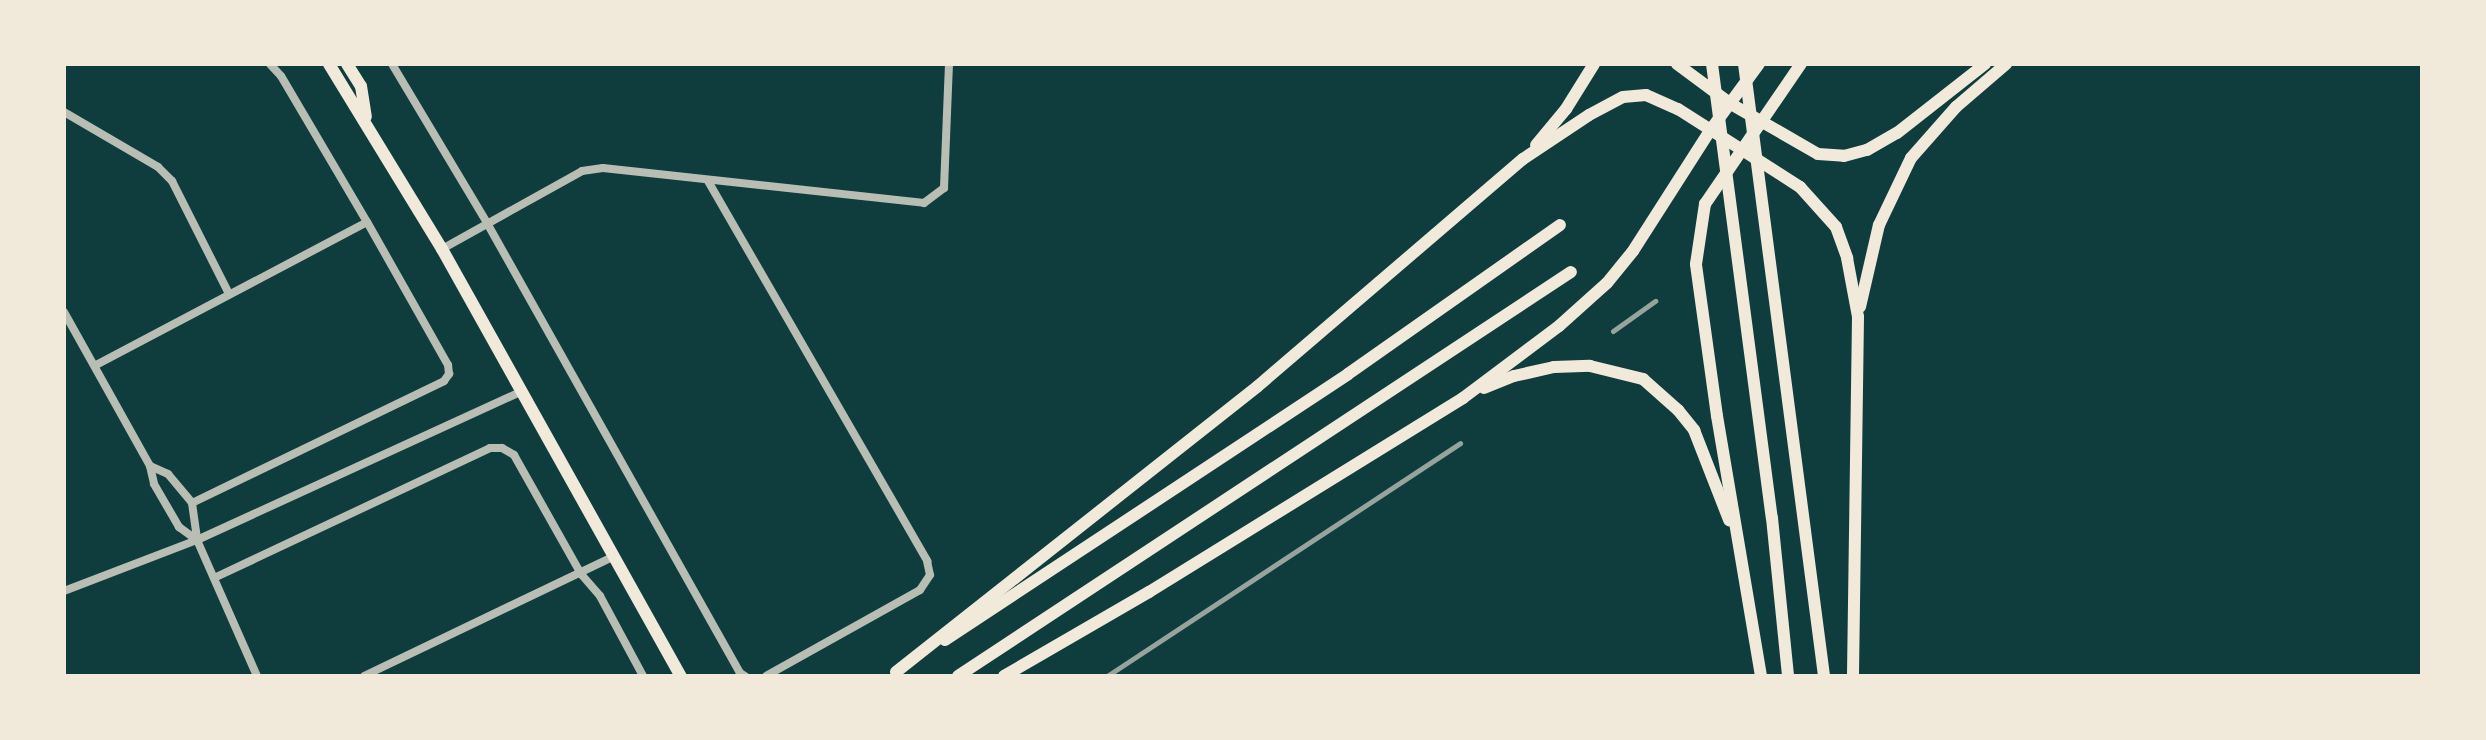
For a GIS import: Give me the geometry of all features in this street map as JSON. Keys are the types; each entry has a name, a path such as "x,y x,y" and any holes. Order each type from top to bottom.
{"main road":[{"path":"329,64 367,121 442,249 681,676"},
{"path":"347,64 361,86 367,121"},
{"path":"1523,159 1566,109 1594,64"},
{"path":"1677,64 1731,104 1818,154 1844,156 1867,150 1897,133 1985,64"},
{"path":"1712,64 1772,518 1788,676"},
{"path":"1744,64 1824,676"},
{"path":"1004,676 1149,592 1463,398 1559,326 1607,283 1633,251 1709,132 1759,64"},
{"path":"1761,676 1696,264 1705,204 1801,64"},
{"path":"1858,317 1879,225 1911,158 1939,124 2006,64"},
{"path":"892,674 1258,386 1523,159 1589,115 1623,97 1646,95 1678,109 1709,132 1800,187 1836,227 1847,258 1858,317 1853,676"},
{"path":"892,674 1348,374 1560,225"},
{"path":"958,676 1571,272"},
{"path":"1463,398 1514,376 1554,367 1590,366 1643,379 1678,410 1694,430 1739,545"}],"street":[{"path":"192,503 444,381 449,374 448,365 367,222 281,76 270,64"},
{"path":"392,64 487,223 743,674"},
{"path":"442,249 582,171 603,168 924,203 944,188 949,64"},
{"path":"64,112 158,167 172,181 229,294"},
{"path":"708,181 927,561 930,575 920,590 766,676"},
{"path":"96,365 367,222"},
{"path":"64,312 96,365 150,466 154,484 179,527 197,540"},
{"path":"64,591 197,540 521,392"},
{"path":"214,578 490,448 502,448 514,455 581,574 600,596 643,676"},
{"path":"150,466 168,474 192,503 197,540 257,676"},
{"path":"364,676 614,556"}],"railway":[{"path":"1613,331 1655,301"},
{"path":"1107,676 1460,443"}]}
